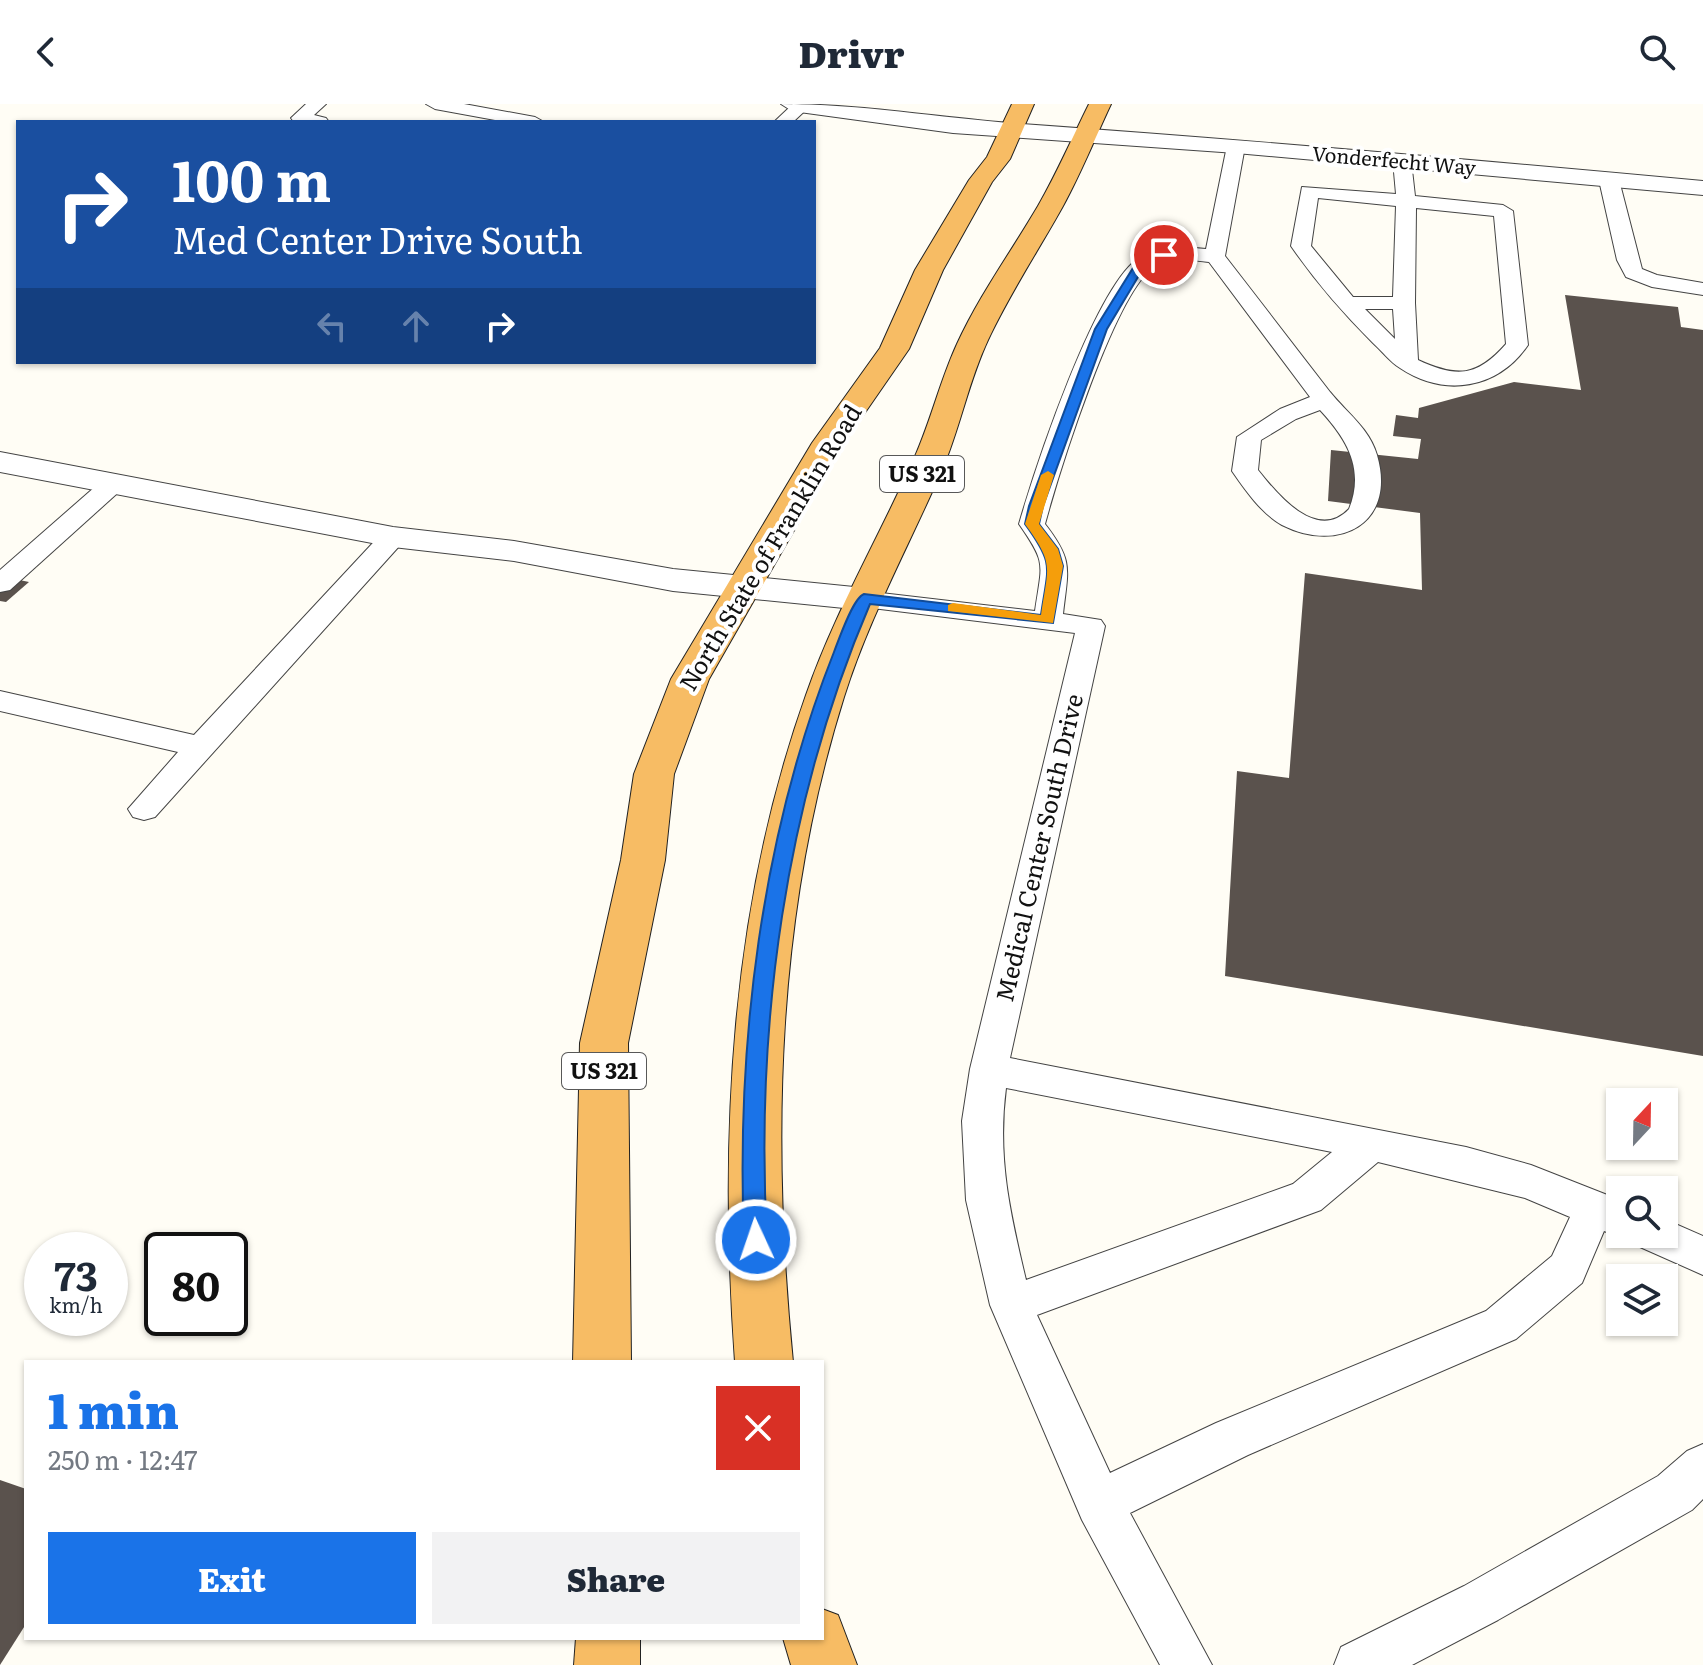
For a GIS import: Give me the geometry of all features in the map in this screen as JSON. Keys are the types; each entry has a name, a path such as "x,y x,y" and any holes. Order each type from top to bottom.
{"highway":[{"name":"North State of Franklin Road","path":"602,1360 604,1043 643,860 654,774 690,679 828,443 894,349 929,270 981,180 998,159 1023,104"},
{"name":"US 321","path":"764,1360 753,1179 761,1001 788,830 807,757 824,696 864,599 929,461 971,346 1017,259 1060,189 1100,104"},
{"path":"607,1665 608,1640"},
{"path":"816,1640 824,1665"}],"street":[{"name":"Vonderfecht Way","path":"797,105 858,115 1011,130 1236,146 1703,188"},
{"path":"0,462 393,537 514,551 673,580 864,599"}],"lane":[{"path":"310,120 300,118 317,104"},
{"path":"435,104 518,120"},
{"path":"1236,146 1215,256 1324,400 1358,438 1366,461 1367,483 1363,507 1355,519 1341,525 1313,527 1288,518 1271,503 1245,471 1249,437 1288,414 1324,400"},
{"path":"1402,161 1406,201 1404,303 1407,363"},
{"path":"1609,180 1633,273 1652,281 1703,289"},
{"path":"1309,191 1406,201 1503,211 1517,345 1491,372 1463,380 1434,378 1407,363 1327,284 1301,246 1309,191"},
{"path":"864,599 1048,620 1055,566 1051,549 1032,524 1101,329 1143,263 1164,255 1215,256"},
{"path":"1345,303 1404,303"},
{"path":"0,584 113,484"},
{"path":"144,809 393,537"},
{"name":"Medical Center South Drive","path":"1048,620 1091,626 989,1069 982,1121 986,1200 1011,1305 1099,1503 1187,1665"},
{"path":"0,701 200,747"},
{"path":"989,1069 1371,1144 1518,1179 1606,1213"},
{"path":"1011,1305 1307,1197 1371,1144"},
{"path":"1099,1503 1232,1439 1501,1325 1567,1269 1606,1214"},
{"path":"1678,1245 1703,1256"},
{"path":"1359,1665 1481,1603 1675,1493 1703,1467"}],"building":[{"path":"1565,295 1678,307 1681,327 1703,330 1703,1056 1225,976 1237,771 1289,778 1305,573 1422,590 1420,513 1328,501 1331,450 1418,459 1421,439 1393,436 1396,415 1418,418 1419,408 1514,382 1581,390"},
{"path":"0,576 29,582 6,602 0,601"},
{"path":"0,1480 24,1488 24,1627 0,1665"}],"slow traffic":[{"path":"953,608 1048,620 1055,566 1051,549 1032,524 1048,475"}],"route":[{"path":"756,1240 753,1179 761,1001 769,945 788,830 800,781 824,696 845,643 864,599 1048,620 1055,566 1051,549 1032,524 1036,506 1101,329 1137,270 1143,263 1164,255"}]}
